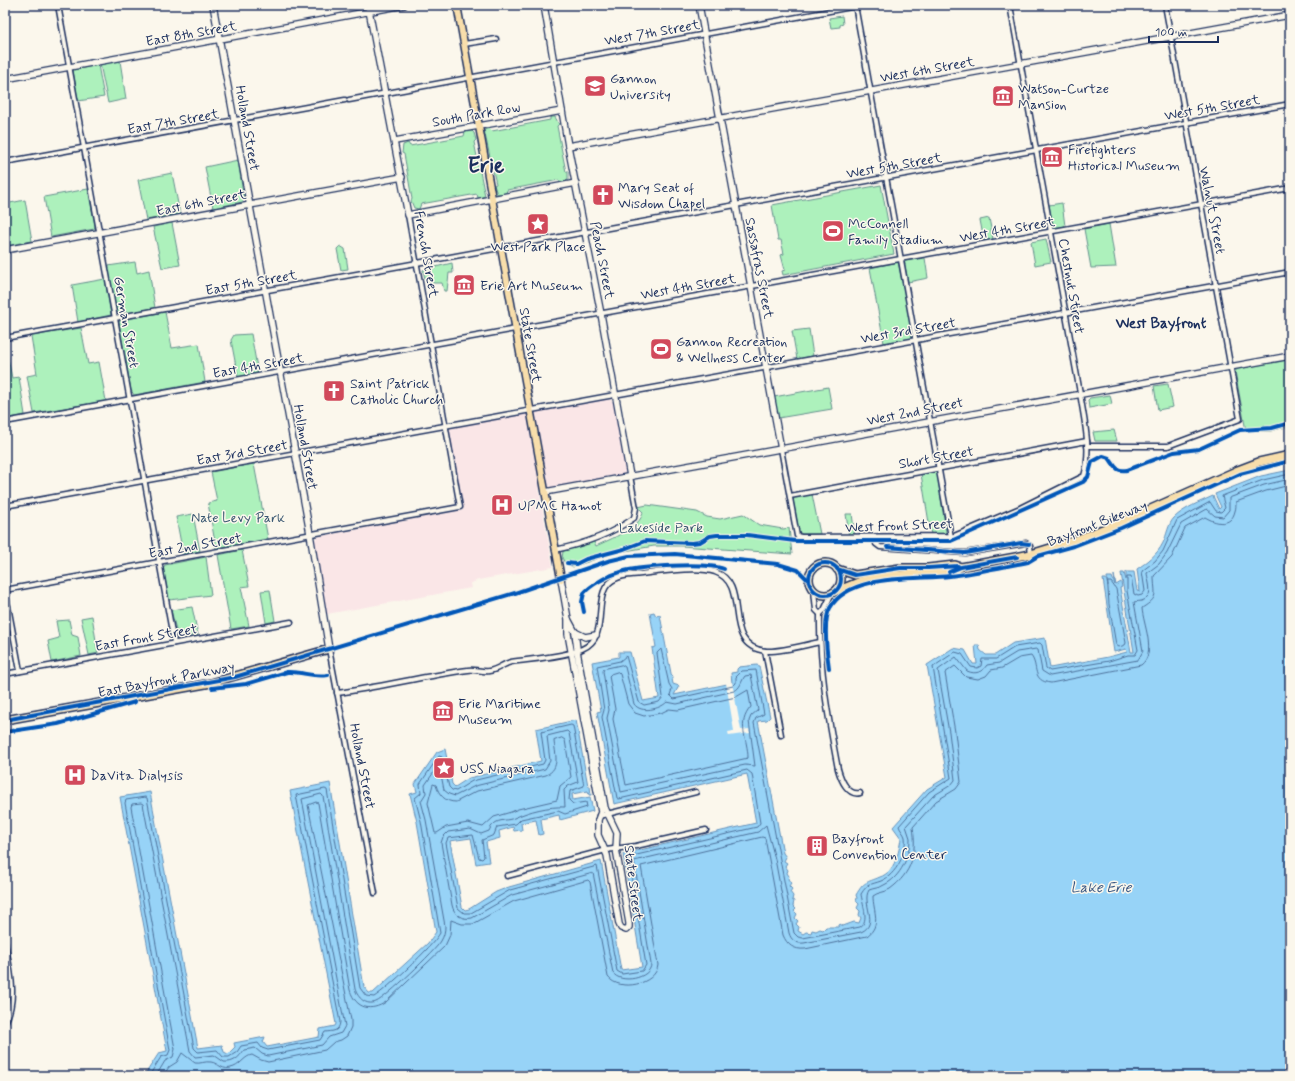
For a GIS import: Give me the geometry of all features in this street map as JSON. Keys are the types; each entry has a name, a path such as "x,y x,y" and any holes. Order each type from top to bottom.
{"highway":[{"path":"961,567 955,565 928,568 900,568 855,575 826,564 814,568 809,579 814,591 821,595 833,593 867,580 892,576 954,571 961,567 1031,554 1073,541 1116,524 1250,465 1290,455"},
{"path":"833,593 840,582 837,569"},
{"name":"East Bayfront Parkway","path":"5,720 211,683 329,649"}],"main road":[{"name":"State Street","path":"457,5 561,579"}],"street":[{"name":"German Street","path":"58,5 174,643"},
{"name":"Holland Street","path":"213,5 310,535 329,649 375,893"},
{"name":"French Street","path":"368,5 384,93 402,177 430,345 460,507"},
{"name":"East 8th Street","path":"5,78 220,40 404,5"},
{"name":"Peach Street","path":"544,5 568,146 586,232 636,508 636,515 633,519 593,540 578,546 555,550"},
{"name":"Sassafras Street","path":"699,5 797,536"},
{"name":"West 7th Street","path":"470,78 554,61 862,5"},
{"name":"Chestnut Street","path":"1010,5 1080,393 1087,441 1087,463 1084,476"},
{"name":"Walnut Street","path":"1087,446 1168,446 1240,419 1165,5"},
{"path":"855,6 951,537"},
{"name":"West 6th Street","path":"568,146 1290,16"},
{"path":"464,44 496,39"},
{"name":"East 7th Street","path":"5,162 470,78"},
{"name":"West 5th Street","path":"501,248 1290,104"},
{"name":"South Park Row","path":"395,142 562,111"},
{"name":"East 6th Street","path":"5,250 402,177"},
{"path":"408,215 576,183"},
{"name":"West 4th Street","path":"516,329 1290,188"},
{"name":"East 5th Street","path":"5,338 501,248"},
{"name":"West 3rd Street","path":"530,410 1290,272"},
{"name":"East 4th Street","path":"5,422 516,329"},
{"name":"West 2nd Street","path":"545,492 931,420 1290,356"},
{"name":"East 3rd Street","path":"5,506 530,410"},
{"name":"Short Street","path":"790,496 1087,441"},
{"name":"West Front Street","path":"797,536 875,538 951,537 1020,508 1084,476"},
{"name":"East 2nd Street","path":"5,590 460,507"},
{"path":"875,538 876,543 880,547 963,553 1026,543 1030,546 1031,554"},
{"path":"337,692 468,669 491,670 505,664 574,652 588,646 596,635 601,621 601,597 608,586 618,578 628,575 708,570 721,574 730,583 734,592 737,622 741,634 755,647 765,651 820,642"},
{"name":"State Street","path":"561,579 568,619 568,634 574,652 606,808 617,833 616,849 629,924 629,927 626,930 621,928 619,924 606,850 598,835 599,816 601,812 574,652 575,632 568,619"},
{"path":"5,590 20,671"},
{"path":"814,591 816,610 820,614 823,688 839,773 849,790 856,794 860,794"},
{"path":"820,614 824,610 833,593"},
{"name":"East Front Street","path":"5,674 291,622"},
{"path":"575,632 585,637 596,635"},
{"path":"765,651 781,735"},
{"path":"599,816 696,792"},
{"path":"507,876 606,850 706,830"},
{"path":"5,943 12,988 11,1005 5,1023"}],"shaded area":[{"name":"UPMC Hamot","path":"609,399 613,402 626,471 624,474 539,490 553,567 478,580 470,584 471,588 327,614 314,543 316,537 463,510 449,430 450,428"}],"green space":[{"path":"842,16 843,24 840,25 840,27 831,28 829,18"},
{"path":"120,61 126,99 108,103 100,64"},
{"path":"98,65 104,97 78,101 73,70"},
{"path":"550,117 555,117 559,124 557,126 566,172 568,172 568,180 561,183 559,180 507,190 506,193 497,194 484,130 489,128 492,131 550,120"},
{"path":"472,131 476,140 474,142 485,196 478,198 477,194 421,204 419,209 414,208 411,201 412,199 404,154 402,153 403,145 408,143 410,146 464,136 465,132"},
{"path":"238,160 244,200 242,202 213,208 205,167"},
{"path":"172,173 180,214 146,220 138,180"},
{"name":"McConnell Family Stadium","path":"881,185 894,254 783,275 782,271 785,270 781,255 784,254 781,240 778,240 772,205"},
{"path":"88,189 95,226 94,229 51,237 44,197"},
{"path":"25,200 32,241 5,246 5,204"},
{"path":"1062,203 1065,226 1053,228 1049,205"},
{"path":"989,218 993,239 984,241 980,220"},
{"path":"172,223 180,265 162,268 153,227"},
{"path":"1109,224 1116,267 1091,268 1084,229"},
{"path":"1046,239 1051,262 1035,265 1031,242"},
{"path":"340,246 345,249 348,269 341,270 337,249"},
{"path":"925,258 928,278 908,282 904,261"},
{"path":"135,262 137,273 149,270 155,308 120,314 116,311 108,266"},
{"path":"898,262 914,339 884,343 870,268"},
{"path":"452,263 453,273 449,273 447,291 444,291 442,283 426,283 423,270"},
{"path":"105,279 111,315 78,322 72,285"},
{"path":"165,312 172,348 199,344 205,382 134,395 131,390 119,322 121,320"},
{"path":"81,328 88,364 99,362 106,401 34,413 27,376 37,374 31,336"},
{"path":"809,329 813,356 797,359 792,331"},
{"path":"251,334 258,373 238,377 231,340 234,335"},
{"path":"5,343 12,378 19,377 25,415 5,419"},
{"path":"1290,359 1290,426 1271,431 1246,431 1235,371 1238,369"},
{"path":"1168,384 1173,407 1158,410 1154,386"},
{"path":"828,387 832,409 778,418 774,397"},
{"path":"1110,395 1112,404 1089,408 1088,400 1090,398"},
{"path":"1114,430 1117,441 1095,441 1093,432"},
{"name":"Nate Levy Park","path":"254,464 268,539 216,548 208,503 217,501 211,472"},
{"path":"933,471 937,472 946,532 943,535 931,535 921,474"},
{"path":"812,494 820,534 802,534 799,532 793,500 794,497"},
{"name":"Lakeside Park","path":"647,505 697,512 707,517 720,519 743,514 759,525 783,529 789,528 792,554 681,546 654,546 614,553 573,567 565,563 562,558 563,551 594,542 596,546 624,532 631,528 641,518 643,512 638,507"},
{"path":"193,514 200,551 183,554 176,517"},
{"path":"846,514 852,514 855,535 849,535"},
{"path":"242,550 249,586 241,587 249,626 231,629 218,555"},
{"path":"206,557 211,595 169,600 163,568 165,565"},
{"path":"270,590 275,621 266,623 261,591"},
{"path":"192,607 198,635 178,638 171,610"},
{"path":"92,616 98,653 89,655 81,618"},
{"path":"69,620 72,635 78,637 81,656 52,662 48,641 59,638 56,621"}],"water":[{"name":"Lake Erie","path":"1290,470 1290,1076 144,1076 159,1053 167,1051 120,797 150,792 198,1048 222,1045 224,1052 228,1054 235,1047 234,1043 265,1037 263,1042 267,1047 319,1037 320,1029 335,1026 336,1024 290,791 330,783 364,987 369,993 373,993 428,943 436,932 417,822 410,794 417,792 415,784 437,752 445,749 452,784 455,787 469,778 541,761 536,729 576,720 591,795 589,795 588,791 572,794 573,800 590,797 593,811 560,820 559,815 541,819 543,834 539,835 536,820 521,823 522,830 514,831 513,827 499,831 500,838 486,842 489,862 476,864 471,838 450,841 462,907 465,910 469,909 496,892 509,887 601,861 621,970 642,967 623,854 756,823 747,774 614,804 597,712 601,711 592,662 619,657 619,652 630,652 643,701 659,698 652,648 656,647 650,613 654,612 656,616 660,615 673,684 679,686 674,695 732,683 731,673 737,672 739,667 759,666 770,717 767,720 758,721 783,853 786,857 784,861 787,863 785,866 788,870 788,879 791,883 789,886 792,889 790,892 793,896 793,906 796,909 794,911 797,914 795,918 798,921 796,924 799,927 798,931 803,934 806,932 811,933 812,930 816,931 820,929 823,930 826,927 838,927 840,924 843,926 854,922 859,923 861,918 859,915 860,911 857,908 859,904 856,901 856,895 861,887 866,883 889,871 895,861 901,838 893,827 927,789 947,777 927,665 953,648 965,650 973,664 977,664 975,645 979,645 980,650 986,655 995,655 1013,643 1045,638 1050,668 1127,652 1126,649 1114,652 1103,579 1106,579 1108,586 1107,577 1112,577 1115,585 1114,575 1116,585 1121,582 1122,587 1120,588 1131,652 1134,652 1121,573 1124,573 1126,580 1126,572 1134,572 1137,591 1140,592 1137,569 1158,551 1163,543 1170,523 1178,514 1213,496 1219,509 1221,507 1215,494 1261,476"}],"pier":[{"path":"732,682 741,730 749,729 750,733 729,736 728,732 734,731 726,683"}],"cycle path":[{"path":"567,563 576,564 586,559 624,549 645,541 692,543 700,542 710,536 717,535 747,535 795,541 951,541 1083,482 1088,477 1092,462 1103,456 1109,458 1118,469 1127,470 1174,452 1199,449 1240,430 1272,428 1290,423"},
{"name":"Bayfront Bikeway","path":"829,668 826,637 828,613 830,608 840,597 852,589 885,580 950,576 1028,562 1038,556 1074,546 1121,528 1240,474 1290,461"},
{"path":"887,547 965,553 1021,543 1029,544"},
{"path":"5,720 235,677 515,593 608,561 629,556 675,554 778,564 798,570 809,581"},
{"path":"949,572 961,567 1017,557"},
{"path":"825,563 831,564 838,570 841,579 840,585 834,592 825,595 819,594 812,588 809,579 810,573 816,566 825,563"},
{"path":"584,612 582,602 584,593 600,581 618,573 640,568 687,565 724,569"},
{"path":"837,569 855,575 900,568 958,566"},
{"path":"212,688 246,684 287,672 298,672 317,676 328,675"},
{"path":"5,732 58,724 135,702"}],"place":[{"name":"Gannon University","path":"595,86"},
{"name":"Watson-Curtze Mansion","path":"1003,96"},
{"name":"Firefighters Historical Museum","path":"1052,157"},
{"name":"Mary Seat of Wisdom Chapel","path":"603,195"},
{"name":"West Park Place","path":"538,224"},
{"name":"McConnell Family Stadium","path":"833,231"},
{"name":"Erie Art Museum","path":"464,285"},
{"name":"Gannon Recreation & Wellness Center","path":"661,349"},
{"name":"Saint Patrick Catholic Church","path":"334,391"},
{"name":"UPMC Hamot","path":"502,505"},
{"name":"Erie Maritime Museum","path":"443,711"},
{"name":"USS Niagara","path":"444,768"},
{"name":"DaVita Dialysis","path":"75,775"},
{"name":"Bayfront Convention Center","path":"817,846"}],"district":[{"name":"Erie","path":"486,164"},
{"name":"West Bayfront","path":"1161,323"}]}
